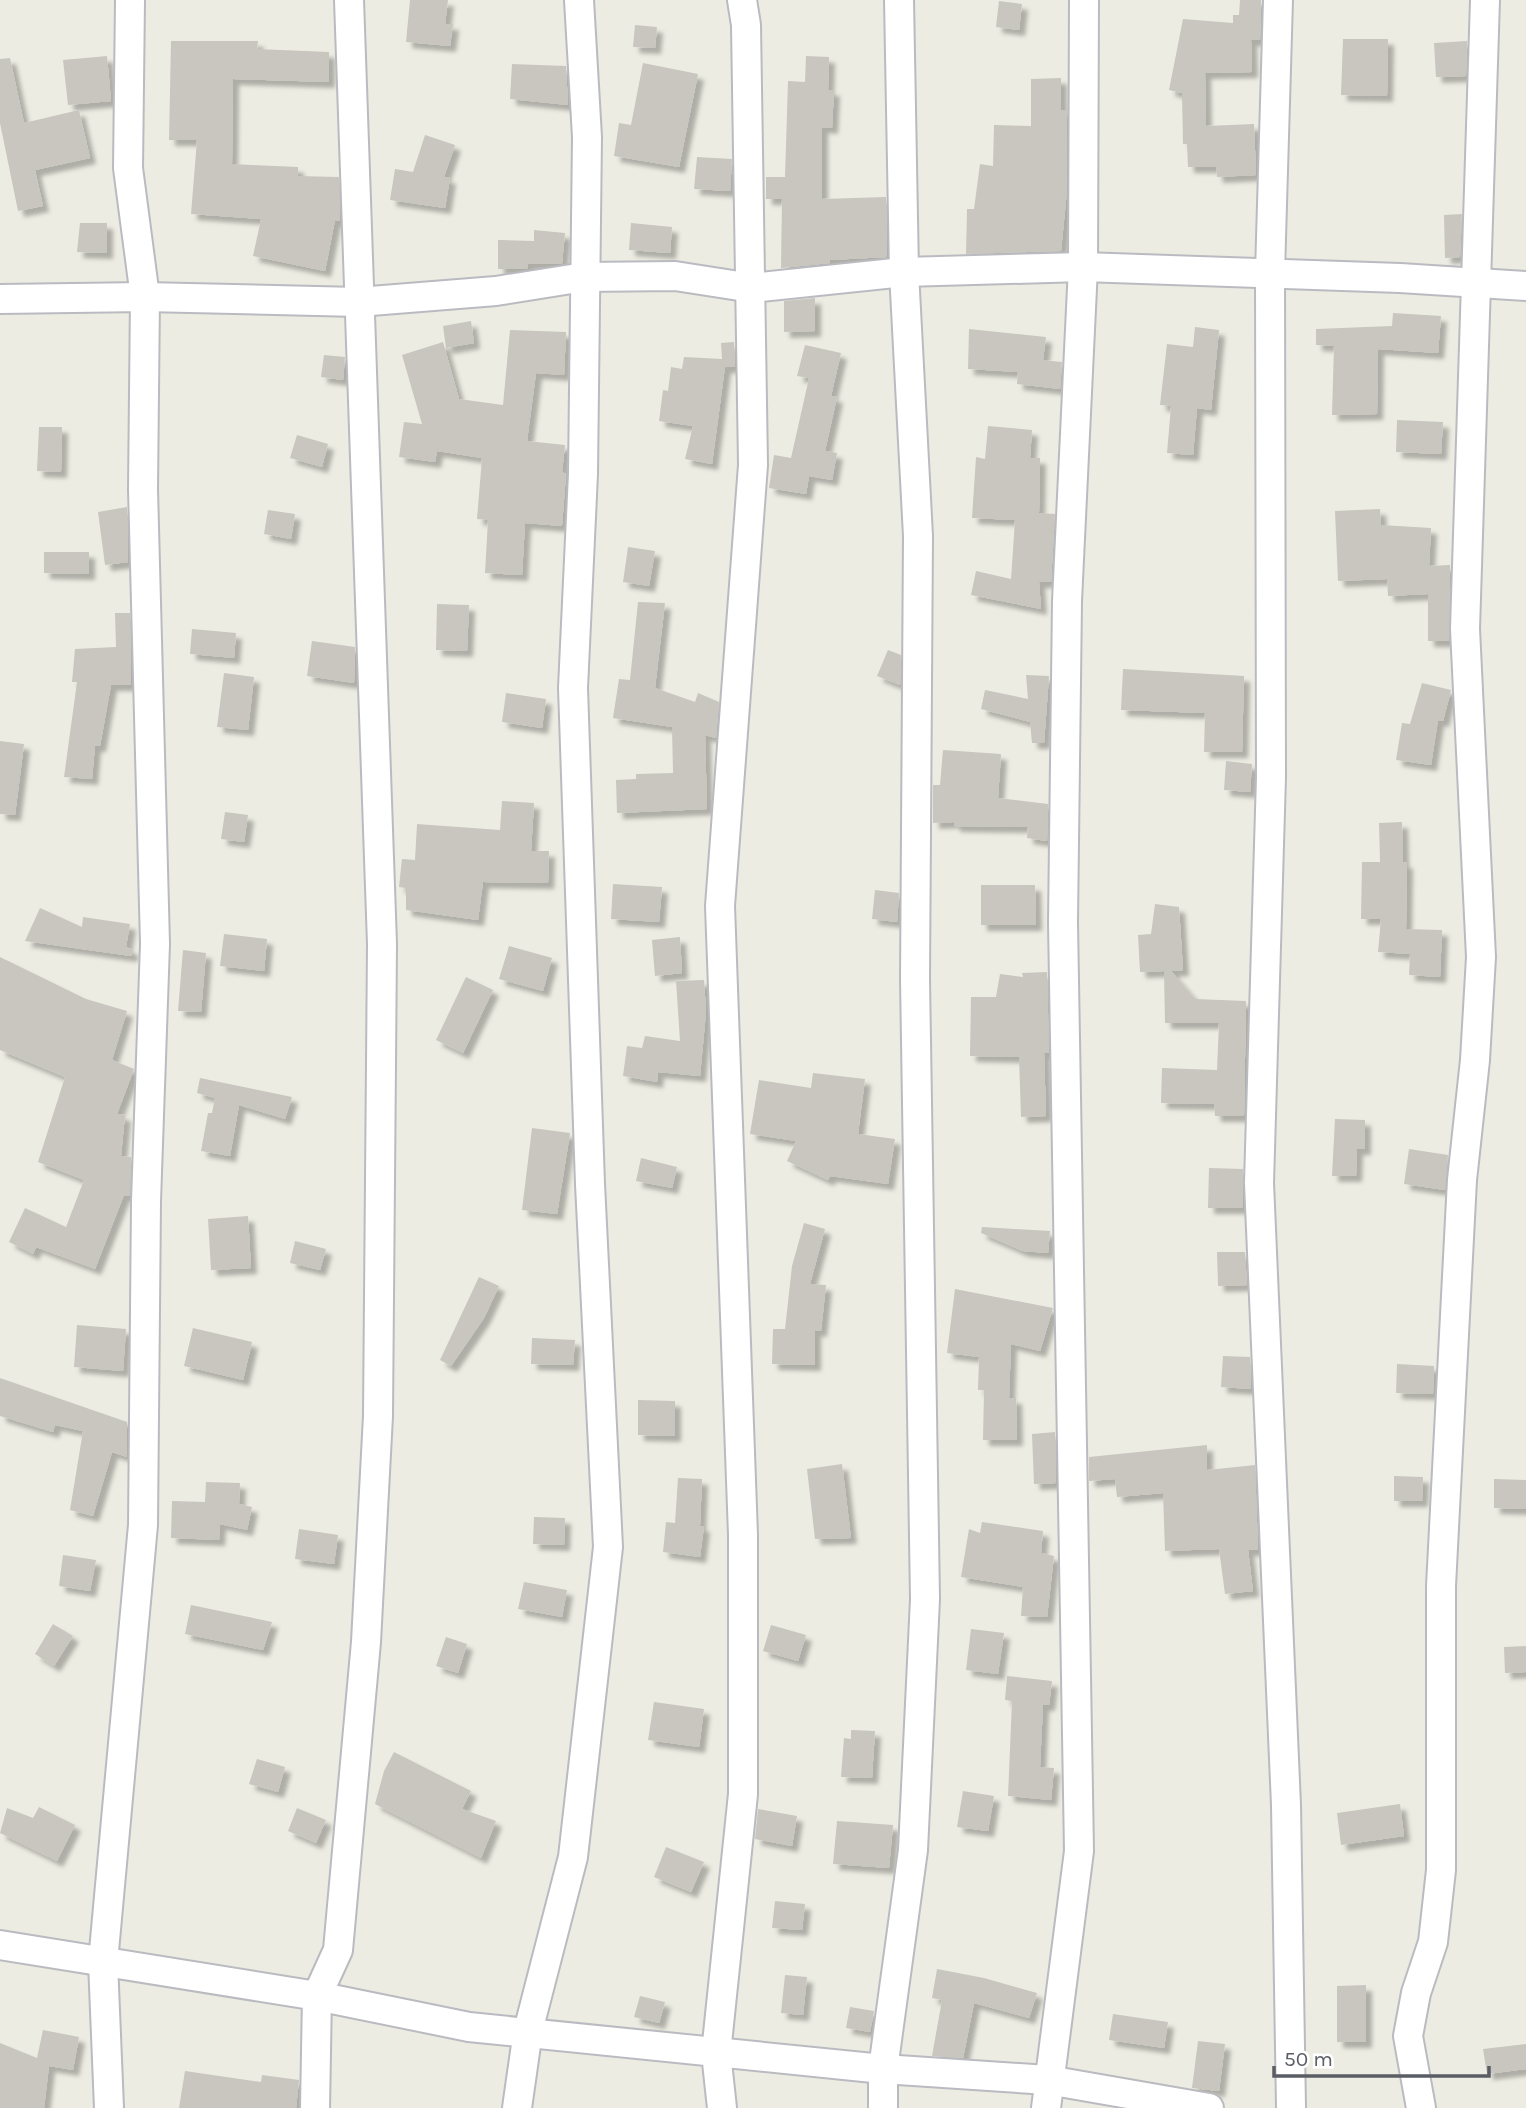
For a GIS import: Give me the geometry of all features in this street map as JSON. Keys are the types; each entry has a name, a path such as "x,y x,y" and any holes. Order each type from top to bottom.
{"street":[{"path":"109,2108 103,1962 143,1525 146,1201 155,944 143,489 145,297 128,168 130,0"},
{"path":"315,2108 317,1996 338,1950 366,1642 379,1416 382,944 349,0"},
{"path":"517,2108 528,2031 573,1857 608,1547 590,1185 573,688 583,474 587,137 579,0"},
{"path":"722,2108 716,2053 743,1794 743,1535 728,1183 720,906 751,514 752,288 746,25 742,0"},
{"path":"883,2108 883,2069 913,1850 925,1599 915,979 918,536 904,272 899,0"},
{"path":"1046,2108 1079,1851 1063,923 1067,601 1083,267 1084,0"},
{"path":"1278,0 1270,273 1270,777 1259,1183 1286,1805 1291,2108"},
{"path":"1421,2108 1408,2036 1416,1993 1433,1942 1441,1870 1441,1586 1462,1180 1475,1060 1481,957 1465,629 1485,0"},
{"path":"0,299 145,297 358,302 496,291 584,277 675,276 752,288 904,272 1083,267 1526,286"},
{"path":"0,1945 317,1996 468,2027 883,2069 1048,2080 1209,2108"}],"building":[{"path":"410,0 448,0 445,24 453,24 450,46 406,42"},
{"path":"1240,0 1261,0 1260,40 1251,40 1252,72 1205,73 1206,126 1254,124 1256,175 1217,177 1216,167 1188,167 1187,144 1183,144 1182,93 1169,90 1183,19 1233,23 1233,15 1239,15"},
{"path":"999,1 1022,4 1019,30 996,27"},
{"path":"635,25 657,27 655,48 633,47"},
{"path":"1343,39 1388,39 1387,96 1341,95"},
{"path":"171,41 258,41 257,49 329,52 329,82 233,79 232,164 298,167 298,176 339,177 340,221 335,220 325,271 253,256 261,219 191,214 197,140 169,140"},
{"path":"1467,41 1466,76 1436,77 1434,43"},
{"path":"107,56 111,101 68,105 63,60"},
{"path":"806,56 829,57 828,90 834,90 832,128 822,127 822,199 886,197 887,257 830,260 830,263 781,268 782,199 766,199 766,177 785,177 788,81 805,82"},
{"path":"10,58 24,123 79,110 90,158 35,170 43,206 18,211 0,123 0,59"},
{"path":"643,63 698,74 679,167 614,156 619,123 631,125"},
{"path":"512,64 566,66 568,105 510,99"},
{"path":"1061,78 1061,110 1067,110 1067,190 1061,251 966,254 967,209 974,209 980,164 993,166 994,125 1031,126 1031,79"},
{"path":"425,135 455,145 444,177 450,178 445,208 390,200 395,169 413,172"},
{"path":"697,157 732,159 730,191 694,189"},
{"path":"1462,214 1460,257 1445,258 1444,215"},
{"path":"80,223 107,223 107,253 77,252"},
{"path":"631,223 672,227 670,253 629,250"},
{"path":"534,230 565,233 562,264 528,264 528,269 498,269 498,240 534,241"},
{"path":"815,298 815,331 784,332 784,301"},
{"path":"1393,313 1441,316 1438,353 1378,349 1377,414 1332,415 1334,346 1316,345 1316,329 1392,326"},
{"path":"471,321 474,343 446,348 443,326"},
{"path":"1195,327 1219,330 1211,410 1197,408 1193,455 1167,453 1171,406 1160,405 1167,344 1193,347"},
{"path":"969,329 1046,337 1043,360 1062,362 1060,389 1017,384 1018,372 968,369"},
{"path":"510,330 566,332 564,375 536,373 527,441 565,445 562,526 525,523 522,575 485,573 488,520 477,519 482,458 437,451 435,462 399,457 404,422 422,424 402,355 443,342 459,399 503,405"},
{"path":"734,342 735,367 725,367 712,464 685,459 693,426 659,421 663,390 668,391 671,367 682,369 684,357 722,359 721,343"},
{"path":"805,345 841,353 831,396 837,397 825,451 837,453 832,480 809,476 806,494 769,488 774,455 791,458 809,378 797,376"},
{"path":"324,355 345,357 343,380 321,377"},
{"path":"1397,420 1443,422 1441,454 1396,452"},
{"path":"988,426 1032,430 1030,458 1040,458 1039,513 1055,514 1051,582 1039,582 1041,609 971,595 976,571 1011,579 1015,520 972,518 976,457 985,459"},
{"path":"39,427 62,427 61,472 37,471"},
{"path":"297,435 328,444 322,467 290,458"},
{"path":"127,507 128,562 105,565 98,512"},
{"path":"1380,509 1381,525 1431,528 1429,566 1450,565 1449,641 1428,641 1428,594 1388,596 1387,579 1338,581 1335,511"},
{"path":"268,510 295,514 291,539 264,534"},
{"path":"628,547 655,551 649,586 623,582"},
{"path":"44,552 89,552 89,574 44,573"},
{"path":"638,602 665,603 655,688 695,702 698,693 719,702 716,738 705,735 707,809 617,813 616,780 636,779 636,774 673,773 672,727 613,718 619,679 630,680"},
{"path":"437,604 469,605 467,651 436,650"},
{"path":"115,613 130,613 131,685 111,685 100,746 95,746 92,779 64,777 77,682 72,682 75,649 116,647"},
{"path":"192,629 236,633 234,658 190,654"},
{"path":"312,641 355,647 354,683 307,676"},
{"path":"888,650 901,655 900,685 877,676"},
{"path":"1123,669 1244,676 1242,752 1204,752 1205,713 1121,710"},
{"path":"224,673 254,677 248,730 217,727"},
{"path":"1026,675 1049,676 1044,743 1032,743 1030,722 981,709 985,690 1028,699"},
{"path":"1422,683 1451,690 1443,721 1438,720 1431,765 1396,760 1402,723 1410,724"},
{"path":"506,693 546,699 542,728 502,722"},
{"path":"0,741 24,744 15,815 0,814"},
{"path":"943,750 1001,754 998,798 1048,804 1047,841 1027,838 1028,827 954,826 954,822 933,823 933,785 940,785"},
{"path":"1226,761 1252,764 1250,792 1224,790"},
{"path":"502,801 534,803 531,851 549,851 548,883 483,882 478,920 406,910 406,888 399,887 402,859 415,860 417,824 500,830"},
{"path":"225,812 248,815 244,842 221,839"},
{"path":"1402,822 1403,862 1407,863 1406,929 1442,930 1440,977 1409,975 1410,954 1378,952 1381,919 1361,919 1362,862 1380,862 1379,823"},
{"path":"613,884 662,887 659,922 611,919"},
{"path":"981,885 1035,885 1036,925 981,925"},
{"path":"875,890 899,893 897,922 872,919"},
{"path":"1155,904 1179,907 1183,970 1171,971 1195,999 1246,1001 1244,1116 1215,1116 1214,1104 1161,1103 1162,1068 1217,1070 1219,1023 1165,1023 1164,971 1140,972 1138,935 1151,934"},
{"path":"40,908 82,927 83,917 130,924 126,947 133,950 131,956 25,941"},
{"path":"224,934 267,939 264,971 220,966"},
{"path":"680,937 682,973 655,976 652,940"},
{"path":"509,946 552,958 543,991 499,979"},
{"path":"183,950 206,953 201,1012 178,1011"},
{"path":"0,957 86,999 127,1011 112,1060 134,1069 117,1114 125,1115 121,1156 131,1157 130,1196 124,1195 95,1269 36,1247 33,1254 9,1242 25,1208 66,1227 84,1180 38,1162 65,1077 0,1050"},
{"path":"1047,972 1049,1053 1044,1053 1046,1116 1021,1117 1019,1057 970,1056 971,997 996,997 1000,974 1023,977 1022,973"},
{"path":"466,977 493,990 463,1053 436,1040"},
{"path":"704,980 706,1012 700,1076 658,1072 657,1082 623,1076 627,1046 642,1048 645,1036 680,1041 676,981"},
{"path":"813,1073 865,1079 858,1134 895,1139 888,1184 830,1176 828,1180 787,1161 796,1141 750,1134 759,1080 811,1088"},
{"path":"200,1078 292,1097 285,1119 239,1105 230,1156 201,1151 208,1113 212,1113 215,1098 197,1093"},
{"path":"1335,1119 1365,1120 1365,1149 1357,1149 1356,1176 1332,1176"},
{"path":"532,1128 570,1133 557,1214 522,1210"},
{"path":"1409,1149 1448,1155 1445,1190 1404,1184"},
{"path":"641,1158 677,1167 672,1188 636,1181"},
{"path":"1209,1168 1243,1169 1243,1208 1208,1208"},
{"path":"248,1216 251,1268 211,1270 208,1219"},
{"path":"804,1223 825,1229 810,1284 826,1285 821,1331 815,1330 815,1365 772,1364 773,1329 785,1329 792,1266"},
{"path":"982,1227 1050,1231 1048,1253 1023,1251 981,1233"},
{"path":"295,1241 326,1249 320,1270 290,1263"},
{"path":"1217,1252 1245,1252 1247,1285 1218,1286"},
{"path":"479,1277 499,1286 484,1318 451,1366 440,1360"},
{"path":"955,1289 1053,1308 1040,1351 1011,1344 1009,1398 1016,1398 1017,1440 983,1440 984,1390 978,1390 979,1357 947,1353"},
{"path":"77,1325 126,1329 123,1371 74,1367"},
{"path":"193,1328 252,1342 243,1380 184,1366"},
{"path":"532,1338 575,1340 573,1365 531,1364"},
{"path":"1223,1356 1250,1357 1251,1389 1221,1387"},
{"path":"1397,1364 1434,1366 1433,1394 1396,1393"},
{"path":"0,1378 127,1422 127,1457 112,1452 93,1516 70,1510 83,1431 55,1425 53,1432 0,1416"},
{"path":"638,1400 675,1401 675,1436 638,1435"},
{"path":"1055,1432 1056,1483 1034,1484 1032,1434"},
{"path":"1207,1445 1207,1470 1255,1465 1258,1550 1248,1550 1253,1591 1225,1594 1219,1549 1165,1551 1163,1493 1117,1497 1115,1479 1089,1481 1089,1457"},
{"path":"842,1464 851,1538 815,1539 807,1469"},
{"path":"1394,1476 1423,1477 1422,1501 1394,1501"},
{"path":"678,1478 702,1479 700,1526 704,1526 700,1557 663,1552 666,1522 675,1523"},
{"path":"1494,1479 1526,1480 1526,1509 1494,1508"},
{"path":"206,1482 240,1483 239,1504 252,1507 247,1530 220,1524 219,1540 171,1538 172,1501 205,1502"},
{"path":"534,1517 565,1518 564,1545 533,1544"},
{"path":"982,1522 1043,1531 1041,1553 1054,1556 1047,1617 1021,1616 1023,1587 961,1577 969,1529 980,1533"},
{"path":"299,1529 338,1535 334,1564 295,1559"},
{"path":"63,1555 96,1560 90,1591 59,1586"},
{"path":"524,1582 567,1590 562,1617 518,1609"},
{"path":"191,1605 272,1622 263,1650 185,1634"},
{"path":"53,1624 73,1636 54,1666 35,1654"},
{"path":"771,1625 806,1635 798,1661 763,1651"},
{"path":"971,1629 1004,1633 998,1674 966,1670"},
{"path":"446,1637 467,1644 458,1673 436,1666"},
{"path":"1526,1646 1526,1672 1505,1673 1504,1647"},
{"path":"1007,1676 1052,1681 1049,1705 1043,1705 1040,1767 1054,1768 1051,1800 1008,1796 1012,1701 1005,1700"},
{"path":"654,1702 704,1709 699,1747 648,1740"},
{"path":"851,1730 875,1731 872,1778 841,1777 844,1738 851,1739"},
{"path":"394,1752 471,1791 462,1809 496,1821 481,1858 375,1804 384,1771"},
{"path":"257,1759 285,1767 278,1792 249,1784"},
{"path":"963,1791 994,1796 988,1831 957,1827"},
{"path":"1400,1804 1404,1836 1341,1845 1337,1813"},
{"path":"39,1807 75,1825 57,1861 0,1833 7,1808 33,1818"},
{"path":"297,1808 326,1820 316,1843 288,1831"},
{"path":"758,1809 797,1816 792,1846 755,1839"},
{"path":"837,1821 893,1825 889,1868 833,1864"},
{"path":"666,1847 704,1862 691,1892 654,1877"},
{"path":"775,1901 805,1904 802,1930 772,1928"},
{"path":"937,1969 984,1978 1037,1993 1029,2018 974,2003 963,2058 932,2056 942,2000 932,1998"},
{"path":"785,1975 807,1977 803,2015 781,2013"},
{"path":"1366,1985 1366,2042 1337,2042 1337,1986"},
{"path":"640,1996 665,2002 659,2023 634,2017"},
{"path":"850,2007 874,2011 870,2032 846,2028"},
{"path":"1113,2014 1168,2022 1164,2048 1109,2040"},
{"path":"43,2030 79,2037 73,2070 49,2066 44,2108 0,2108 0,2043 37,2058"},
{"path":"1198,2041 1225,2044 1219,2091 1192,2088"},
{"path":"1526,2044 1526,2069 1487,2074 1483,2049"},
{"path":"185,2071 261,2082 262,2075 299,2080 296,2108 179,2108"}]}
